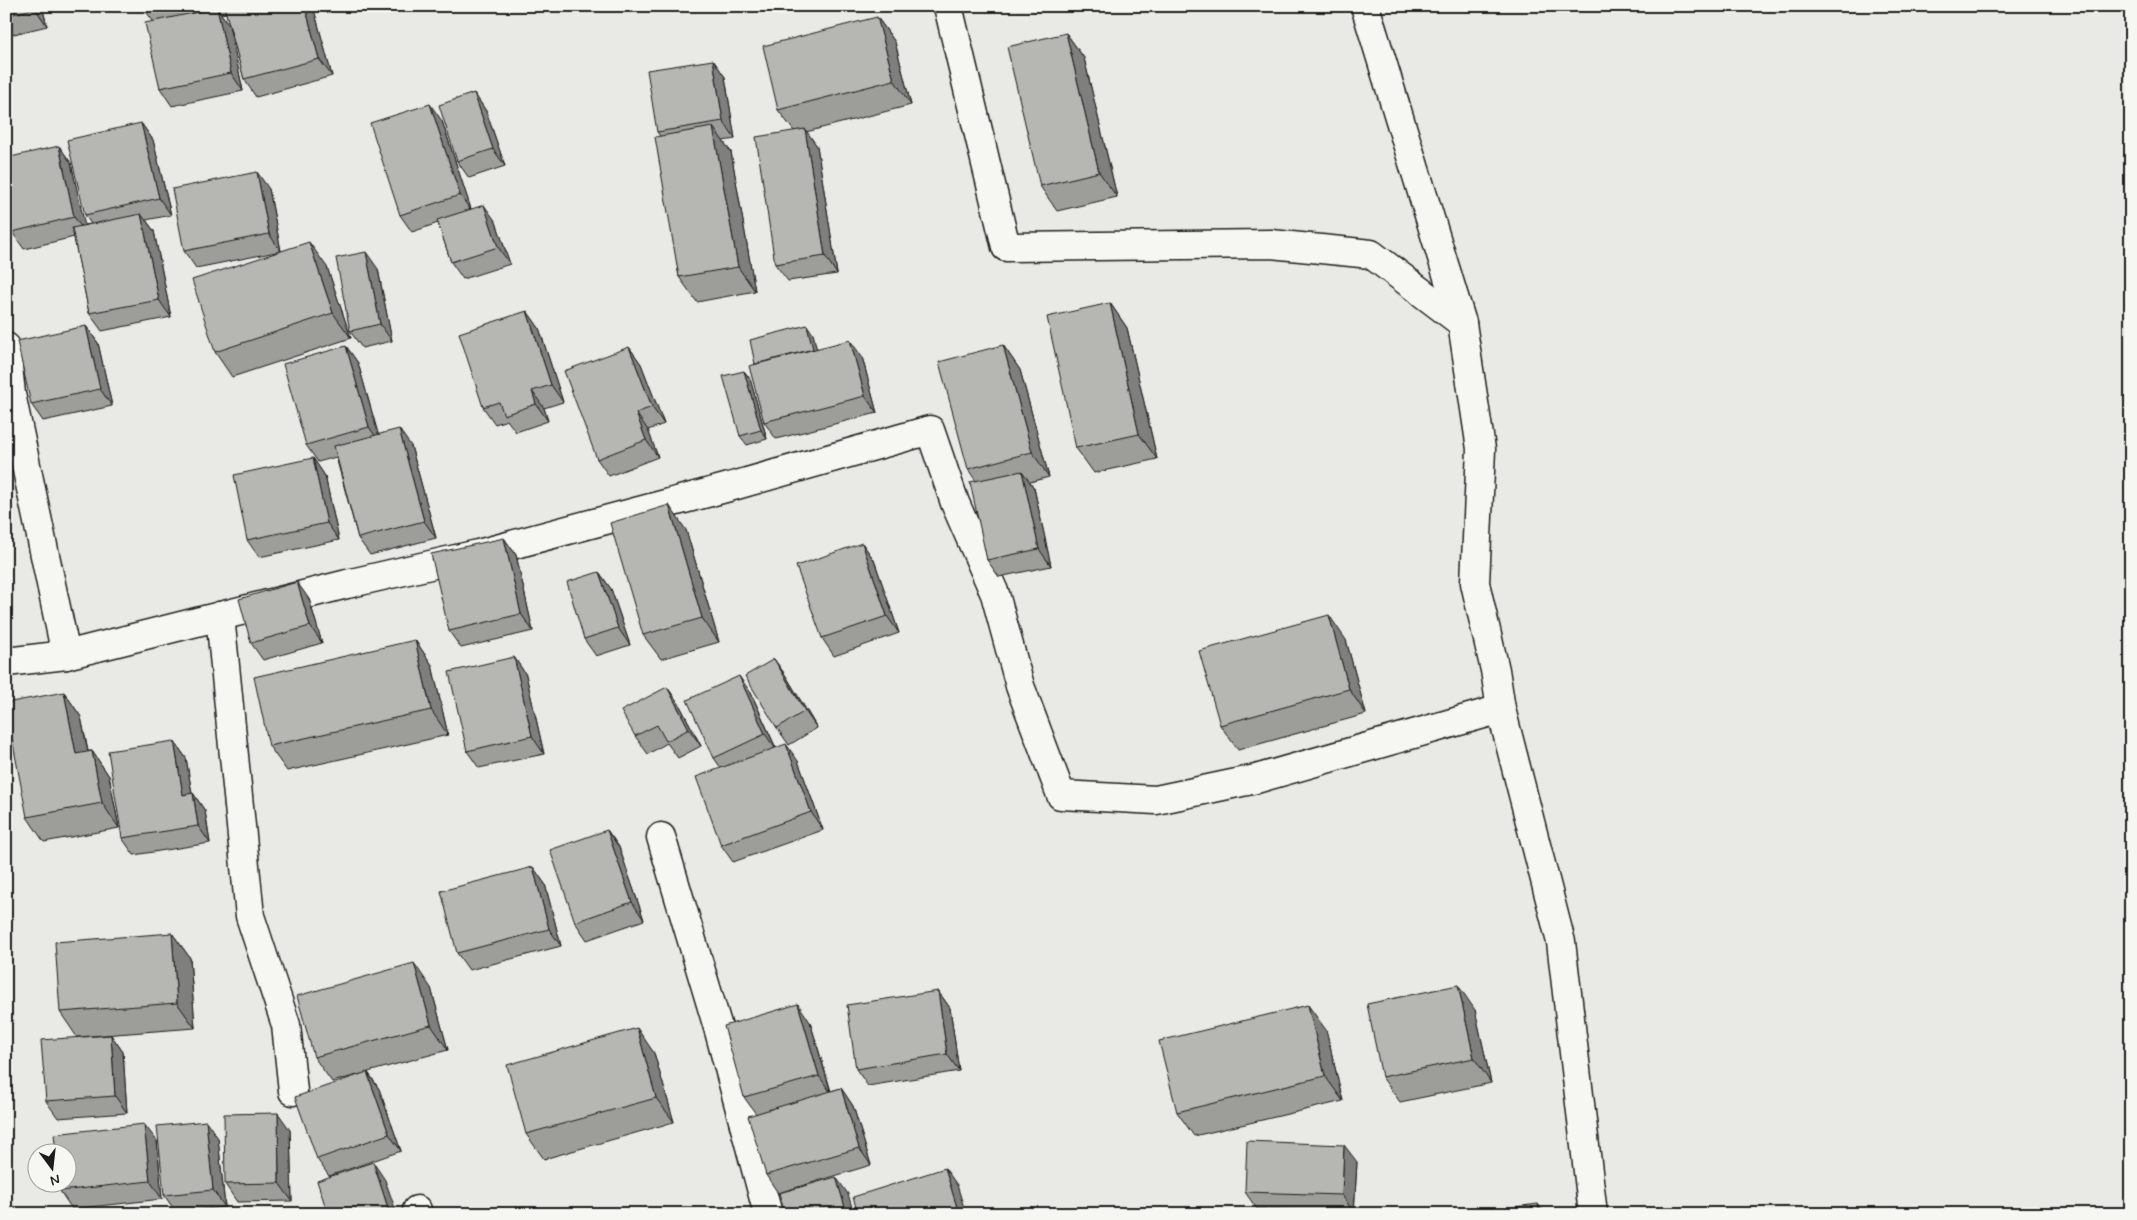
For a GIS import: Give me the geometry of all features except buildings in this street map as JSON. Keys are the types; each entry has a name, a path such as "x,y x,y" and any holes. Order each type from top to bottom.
{"street":[{"path":"948,6 1006,247 1271,244 1371,254 1462,323"},
{"path":"1365,6 1462,323 1481,449 1475,583 1495,670 1501,709 1561,942 1593,1214"},
{"path":"6,346 12,394 66,655"},
{"path":"6,662 66,655 478,554 733,486 930,430 955,504 995,594 1020,686 1061,795 1156,800 1256,778 1501,709"},
{"path":"220,616 250,916 286,1025 293,1091"},
{"path":"661,837 719,1031 768,1214"}]}
